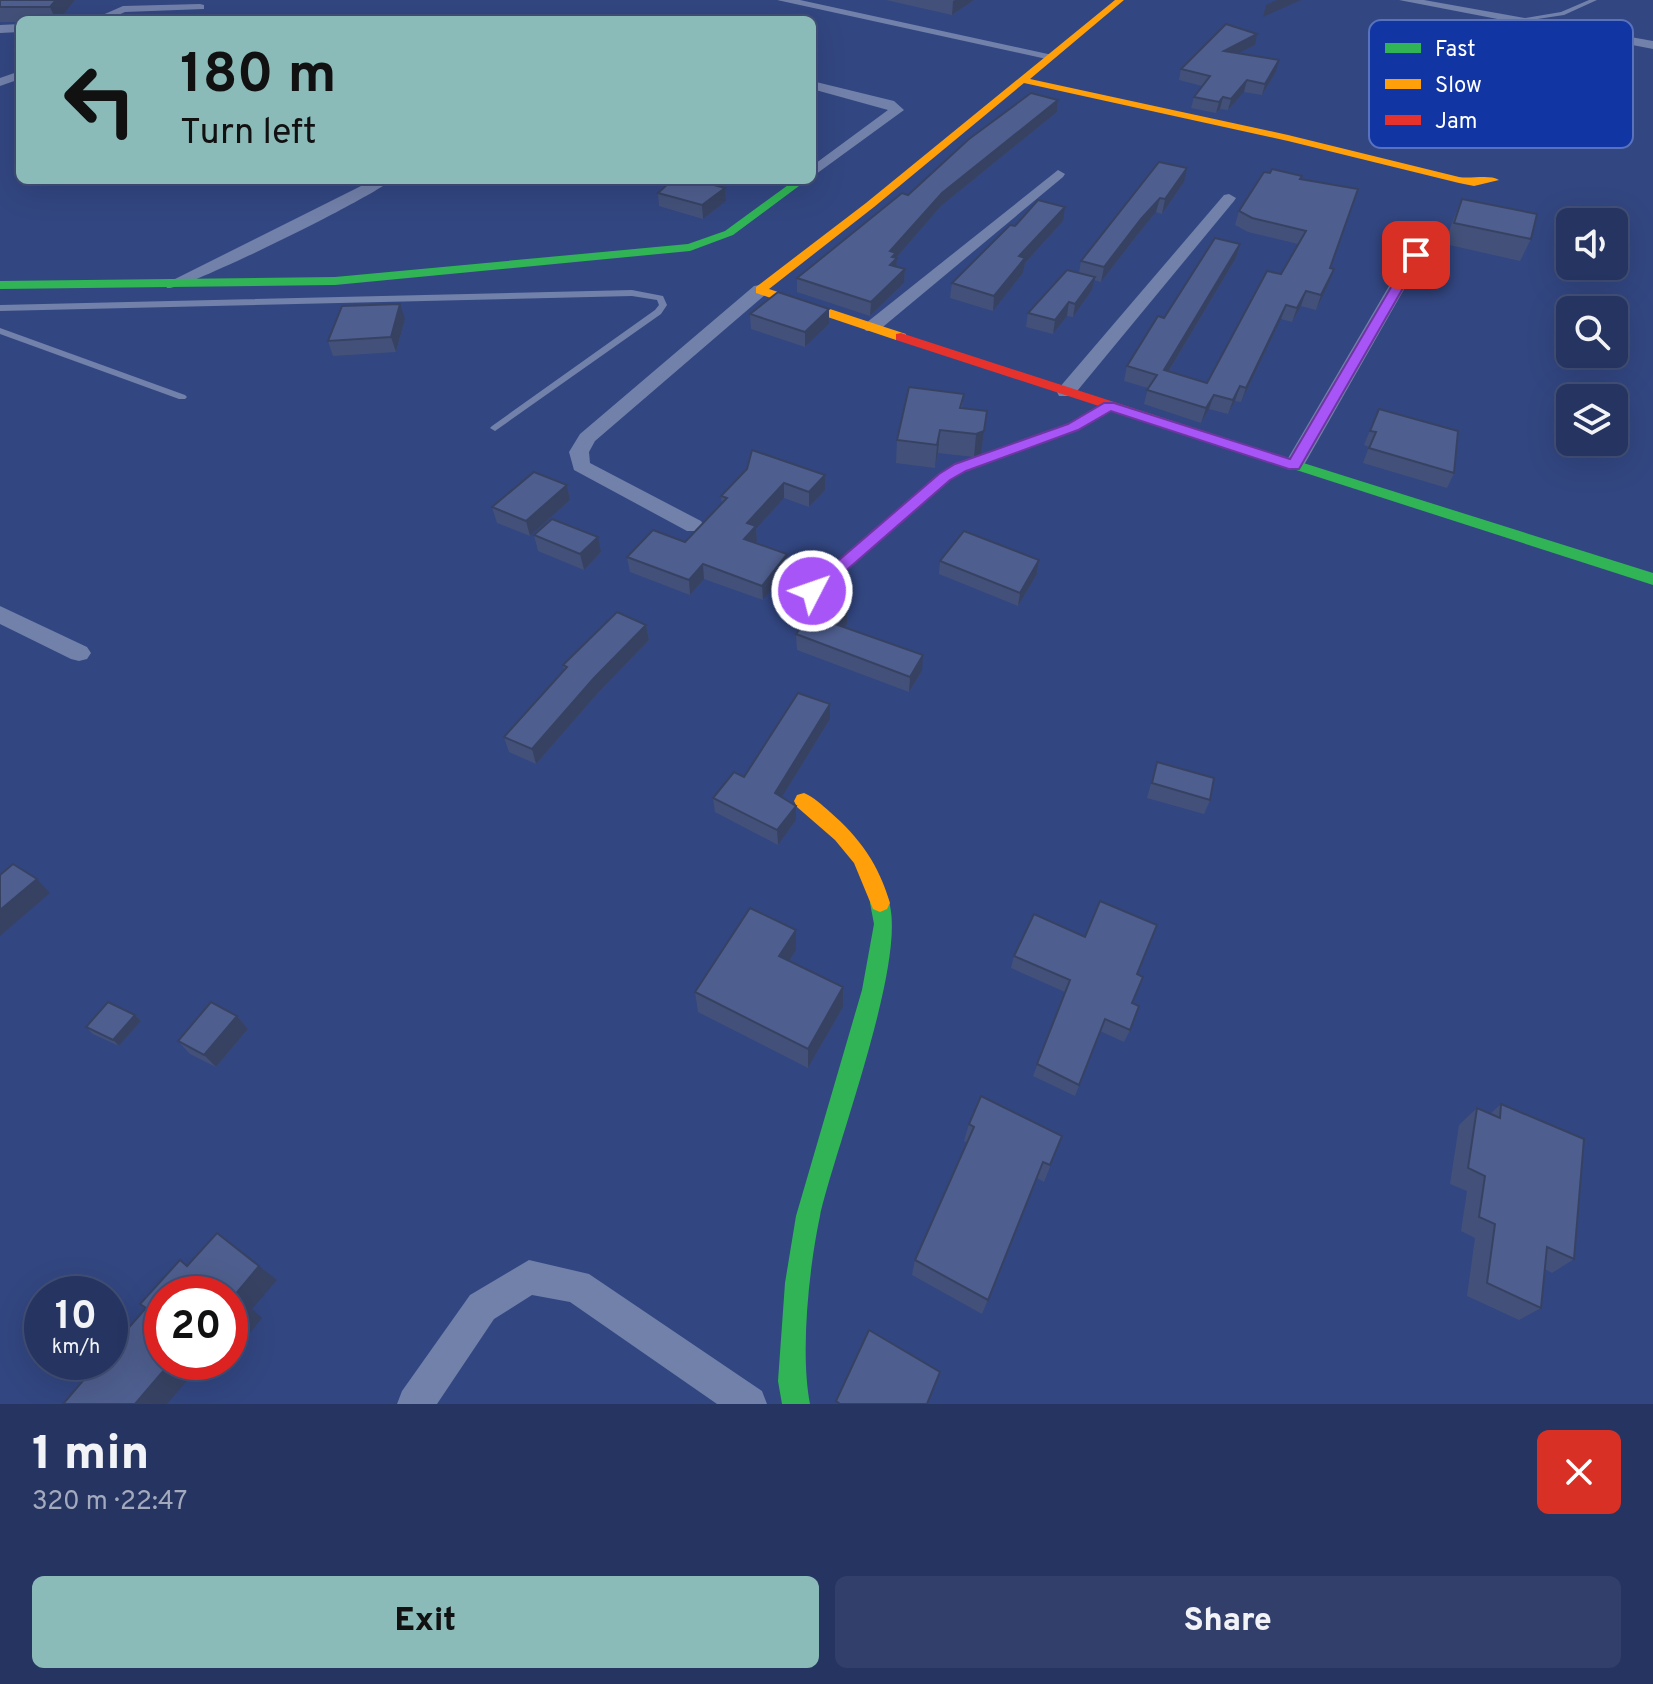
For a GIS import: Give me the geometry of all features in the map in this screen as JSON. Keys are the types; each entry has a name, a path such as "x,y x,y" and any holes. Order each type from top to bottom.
{"street":[{"path":"783,0 1051,56"},
{"path":"694,526 581,466 579,452 587,438 760,290 870,205 1120,0"},
{"path":"1405,0 1517,20"},
{"path":"104,16 123,9 205,6 177,16"},
{"path":"1633,41 1653,45"},
{"path":"1022,80 1288,138 1459,180 1474,183 1494,180"},
{"path":"816,86 889,104 897,110 816,170"},
{"path":"872,327 1058,174"},
{"path":"173,284 376,184"},
{"path":"0,285 335,281 690,247 729,233 796,184"},
{"path":"1066,392 1229,198"},
{"path":"1294,465 1431,228"},
{"path":"760,290 1109,406 1653,579"},
{"path":"0,614 79,653"},
{"path":"796,1404 792,1381 797,1297 808,1216 873,990 884,924 874,877 858,850 804,801"},
{"path":"415,1404 482,1307 529,1277 577,1286 749,1404"}],"lane":[{"path":"1517,20 1562,14 1594,0"},
{"path":"0,308 632,293 660,298 663,305 658,312 495,428"},
{"path":"0,331 182,397"},
{"path":"812,591 944,477 1073,427 1109,406"}],"building":[{"path":"0,0 56,0 50,7 0,7"},
{"path":"1226,24 1257,34 1224,51 1279,60 1265,84 1247,80 1231,99 1223,97 1219,102 1194,97 1210,76 1181,69"},
{"path":"1031,93 1058,100 942,193 890,251 896,253 892,257 897,258 890,265 905,269 871,302 797,278 902,193 908,195 969,139"},
{"path":"1159,162 1187,168 1165,199 1160,198 1141,219 1104,267 1081,261"},
{"path":"1272,169 1302,176 1300,179 1358,189 1330,268 1334,269 1321,295 1306,291 1297,308 1286,305 1246,388 1240,386 1233,400 1214,395 1206,408 1147,390 1157,375 1127,366 1158,316 1164,318 1215,238 1240,244 1164,370 1207,383 1267,271 1281,274 1306,231 1252,218 1239,211 1264,172 1270,173"},
{"path":"668,184 710,184 725,188 702,205 658,193"},
{"path":"1462,199 1537,214 1531,239 1454,223"},
{"path":"1038,200 1065,207 1019,256 1025,258 994,296 952,283 1010,225 1015,226"},
{"path":"1067,270 1095,277 1075,304 1069,302 1055,320 1028,313"},
{"path":"778,292 829,309 805,332 750,314"},
{"path":"400,304 391,337 328,341 342,306"},
{"path":"909,387 964,394 960,408 987,411 984,431 976,434 940,430 937,445 897,440"},
{"path":"1379,409 1458,431 1454,473 1369,448 1376,432 1370,431"},
{"path":"752,450 825,475 809,492 784,483 747,523 756,526 744,539 787,554 762,586 703,564 689,580 627,557 653,530 685,542 727,498 721,496 747,469"},
{"path":"534,472 567,485 526,521 492,507"},
{"path":"552,519 598,537 580,554 534,535"},
{"path":"964,531 1039,560 1020,593 940,561"},
{"path":"824,599 847,608 835,624 923,655 910,677 796,634"},
{"path":"617,612 646,625 594,678 532,749 504,737 567,667 563,665"},
{"path":"798,693 830,704 775,793 796,806 777,830 713,798 734,772 744,777"},
{"path":"1157,762 1214,778 1210,800 1152,783"},
{"path":"13,864 37,879 0,910 0,875"},
{"path":"1100,901 1157,925 1137,974 1143,977 1132,1003 1139,1006 1130,1030 1105,1019 1079,1085 1037,1064 1070,980 1014,956 1034,914 1085,937"},
{"path":"750,908 796,930 779,956 843,987 808,1049 695,992"},
{"path":"108,1002 135,1015 113,1040 86,1027"},
{"path":"211,1002 237,1016 204,1055 178,1041"},
{"path":"981,1096 1062,1136 1050,1165 1043,1162 988,1300 915,1260 974,1127 969,1124"},
{"path":"1501,1104 1584,1139 1574,1259 1547,1247 1541,1308 1487,1283 1495,1224 1479,1217 1485,1176 1468,1168 1477,1108 1500,1118"},
{"path":"217,1233 259,1266 248,1279 248,1276 165,1276 180,1260 187,1266"},
{"path":"144,1310 144,1380 156,1380 135,1404 63,1404 84,1380 128,1380 128,1328"},
{"path":"869,1330 940,1372 927,1404 840,1404 836,1401"}],"traffic: fast":[{"path":"0,285 335,281 690,247 729,233 796,184"},
{"path":"1208,437 1653,579"},
{"path":"796,1404 792,1381 798,1283 808,1216 873,990 884,924 880,903"}],"traffic: slow":[{"path":"901,337 760,290 870,205 1120,0"},
{"path":"1022,80 1288,138 1459,180 1474,183 1494,180"},
{"path":"804,801 861,857 880,903"}],"traffic: jam":[{"path":"901,337 1208,437"}],"route":[{"path":"812,591 944,477 1073,427 1109,406 1294,465 1416,255"}]}
